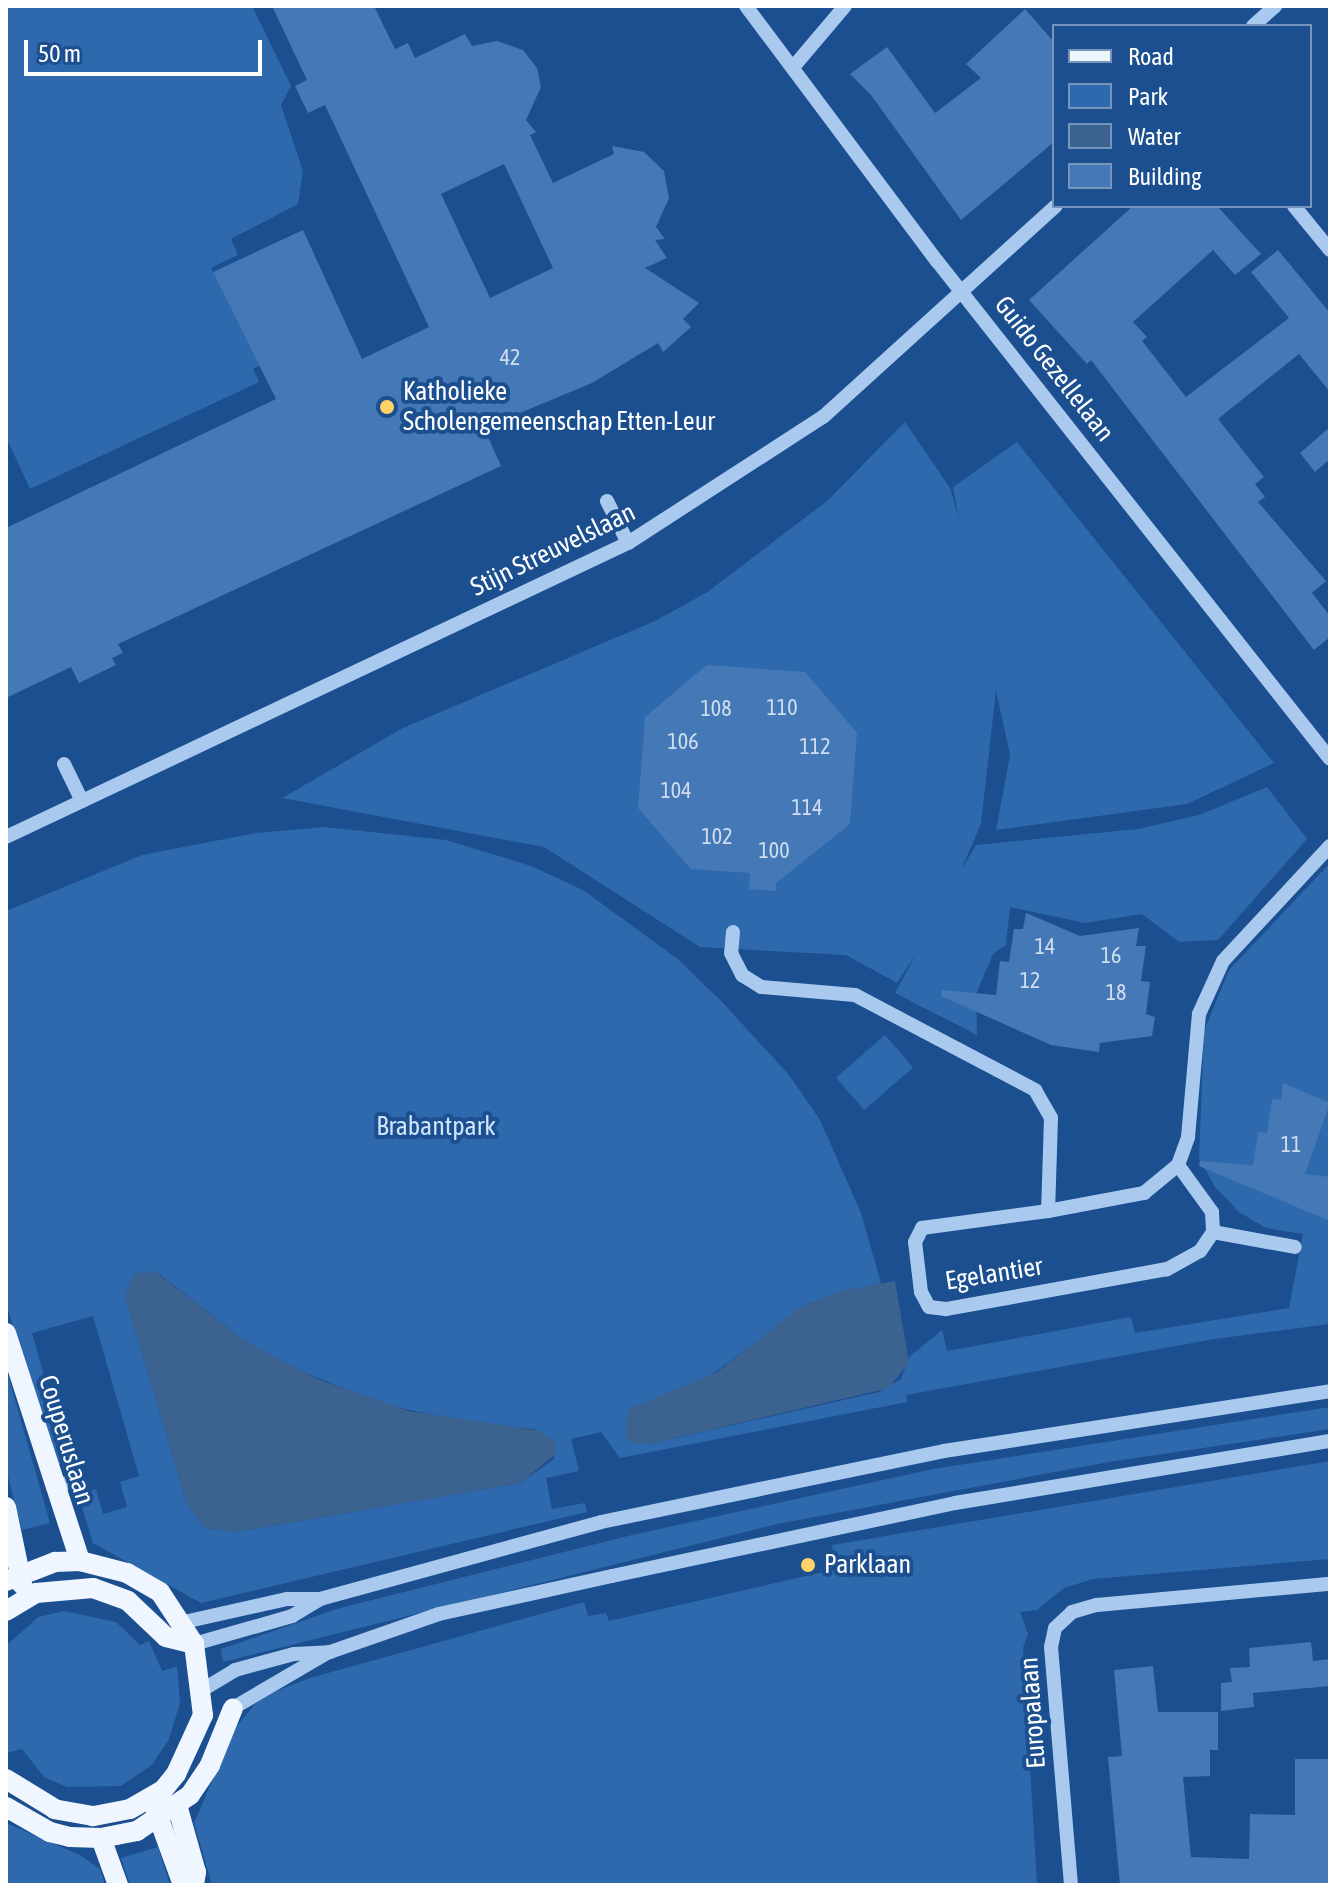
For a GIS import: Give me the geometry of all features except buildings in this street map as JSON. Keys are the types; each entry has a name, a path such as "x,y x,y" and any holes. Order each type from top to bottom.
{"main road":[{"name":"Couperuslaan","path":"6,1333 53,1487 80,1561"},
{"path":"6,1507 14,1605 74,1587 112,1593 166,1637 194,1644"},
{"path":"6,1779 41,1803 73,1814 113,1814 153,1797 190,1753 203,1715 194,1644 184,1622 160,1592 144,1582 80,1561 14,1577"},
{"path":"6,1807 50,1832 101,1838 158,1820 177,1805 210,1765 233,1708"},
{"path":"153,1797 158,1820 183,1885"},
{"path":"177,1805 196,1872 194,1885"},
{"path":"101,1838 118,1885"}],"street":[{"name":"Guido Gezellelaan","path":"746,6 795,65 962,291 1330,759"},
{"path":"795,65 845,6"},
{"path":"1255,24 1275,6"},
{"name":"Stijn Streuvelslaan","path":"6,837 628,543 823,417 1054,208"},
{"path":"1296,208 1330,250"},
{"path":"607,501 628,543"},
{"path":"64,764 82,801"},
{"path":"1295,1247 1213,1232 1212,1212 1178,1165 1188,1137 1199,1014 1223,961 1330,846"},
{"path":"733,932 731,953 742,975 761,987 855,995 1035,1090 1051,1118 1048,1211"},
{"name":"Egelantier","path":"1178,1165 1144,1193 1048,1211 922,1228 915,1242 921,1292 929,1307 946,1309 1167,1269 1200,1251 1213,1232"},
{"path":"184,1622 287,1599 320,1599 563,1532 803,1480 959,1449 1330,1391"},
{"path":"233,1708 330,1652 439,1614 819,1531 1230,1454 1330,1441"},
{"path":"53,1487 74,1481"},
{"name":"Europalaan","path":"1071,1885 1051,1647 1055,1628 1072,1612 1097,1605 1330,1584"},
{"path":"194,1644 292,1616 320,1599"},
{"path":"202,1690 235,1670 294,1654 330,1652"}],"green space":[{"path":"6,6 252,6 291,86 281,105 303,171 298,204 231,239 238,255 211,268 260,365 253,369 259,382 30,489 6,437"},
{"path":"905,422 950,488 959,519 953,487 1017,442 1274,763 1187,804 996,830 1010,755 996,690 981,824 961,870 976,845 1138,829 1199,815 1267,787 1307,839 1218,940 1179,942 1142,914 1085,923 1010,907 1006,945 993,954 976,994 977,1035 895,993 916,954 897,983 846,955 700,947 544,847 282,798 403,728 655,621 706,593 827,501"},
{"name":"Brabantpark","path":"324,827 446,840 531,866 583,890 679,960 789,1075 820,1120 861,1213 881,1283 810,1303 704,1380 628,1410 649,1444 879,1392 901,1379 909,1357 942,1330 947,1351 1131,1317 1135,1333 1289,1308 1303,1234 1266,1228 1239,1212 1215,1187 1199,1158 1204,1031 1229,970 1330,863 1330,1324 1215,1339 906,1395 907,1402 620,1458 601,1432 571,1439 579,1471 546,1478 552,1509 585,1503 587,1512 201,1603 93,1543 78,1494 96,1489 103,1514 127,1507 120,1482 139,1476 93,1316 32,1333 69,1464 58,1464 6,1304 6,911 142,855 256,833","holes":["159,1274 247,1342 293,1368 386,1405 483,1425 535,1429 556,1443 554,1459 520,1483 236,1532 205,1528 187,1504 125,1296"]},
{"path":"885,1035 913,1067 864,1110 836,1078"},
{"path":"6,1368 50,1523 22,1530 6,1469"},
{"path":"1330,1407 1330,1429 1109,1462 777,1524 223,1662 221,1649 340,1608 632,1535 933,1469"},
{"path":"1330,1461 1330,1559 1093,1579 1064,1588 1037,1610 1020,1612 1028,1634 1023,1648 1037,1885 212,1885 194,1823 235,1728 261,1697 310,1678 584,1602 588,1616 606,1613 609,1621 837,1569 832,1545"},
{"path":"64,1611 116,1622 140,1645 149,1641 162,1671 177,1666 180,1703 169,1739 152,1765 121,1786 67,1787 44,1777 22,1749 6,1753 6,1646 38,1617"},
{"path":"6,1823 80,1855 100,1869 105,1885 6,1885"},
{"path":"158,1847 170,1885 130,1885 121,1858"}],"water":[{"path":"154,1271 247,1342 317,1379 409,1411 541,1431 556,1443 556,1454 520,1483 236,1532 205,1528 187,1504 125,1296 134,1274"},
{"path":"895,1281 909,1362 889,1388 649,1444 632,1443 625,1436 628,1410 717,1372 798,1309 836,1292"}],"place":[{"name":"Katholieke Scholengemeenschap Etten-Leur","path":"387,407"},
{"name":"Parklaan","path":"808,1565"}]}
